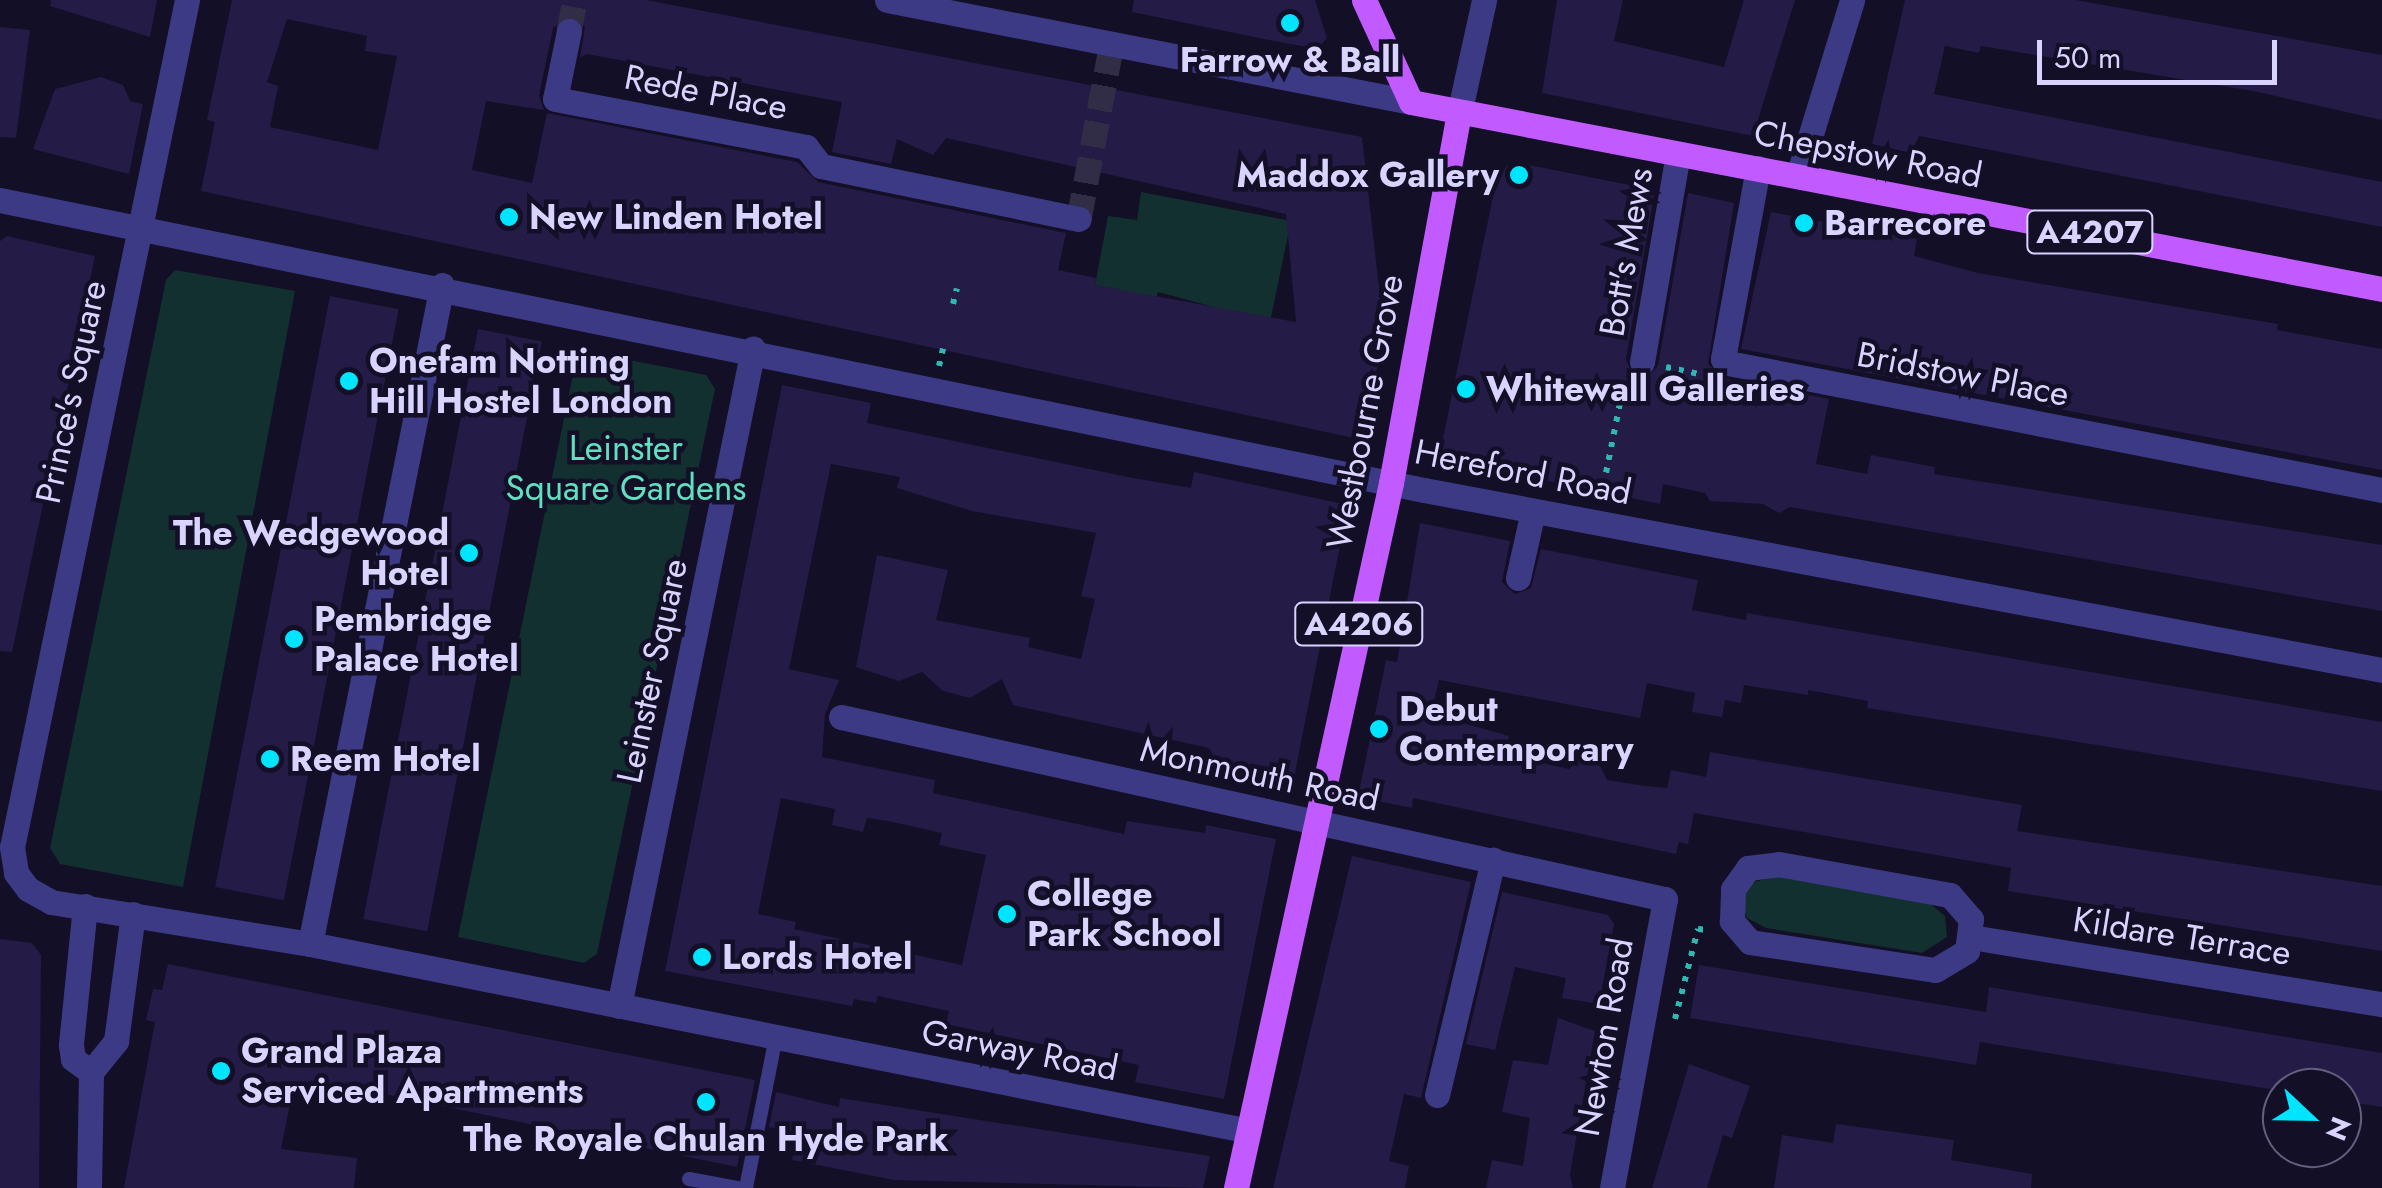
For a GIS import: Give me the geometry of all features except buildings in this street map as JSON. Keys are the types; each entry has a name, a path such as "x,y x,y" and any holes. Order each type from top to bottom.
{"main road":[{"path":"1364,0 1412,102"},
{"name":"Chepstow Road","path":"1412,102 2382,289"},
{"name":"Westbourne Grove","path":"1236,1188 1392,483 1459,114"}],"street":[{"name":"Prince's Square","path":"187,0 8,874 38,897 310,944"},
{"path":"887,0 1412,102"},
{"name":"Westbourne Grove","path":"1459,114 1484,0"},
{"path":"1798,176 1852,0"},
{"name":"Rede Place","path":"569,31 555,99 806,147 821,166 1079,219"},
{"name":"Bott's Mews","path":"1642,362 1678,154"},
{"path":"1728,363 1723,359 1758,168"},
{"path":"0,200 442,285 310,944 776,1037"},
{"name":"Hereford Road","path":"442,285 1532,511 2382,670"},
{"name":"Leinster Square","path":"619,1006 753,349"},
{"name":"Bridstow Place","path":"1728,363 2382,490"},
{"path":"1518,578 1532,511"},
{"name":"Monmouth Road","path":"841,717 1665,899"},
{"path":"1437,1095 1493,860"},
{"path":"1779,864 1950,895 1971,919 1971,936 1958,962 1935,970 1762,945 1739,935 1730,908 1738,878 1748,868 1779,864"},
{"name":"Newton Road","path":"1612,1188 1665,899"},
{"path":"85,906 71,1045 73,1059 91,1072"},
{"path":"89,1188 91,1072 116,1041 132,914"},
{"name":"Kildare Terrace","path":"1971,936 2382,1004"},
{"name":"Garway Road","path":"776,1037 1249,1132"}],"lane":[{"path":"746,1188 776,1037"},
{"path":"689,1179 738,1188"}],"path":[{"path":"954,304 957,288"},
{"path":"1596,522 1629,359 1714,377 1728,363"},
{"path":"1642,1024 1672,1029 1698,929 1739,935"}],"green space":[{"path":"1141,192 1291,221 1270,322 1158,292 1156,298 1095,285 1108,216 1137,220"},
{"path":"175,270 295,291 183,887 60,864 50,848 166,280"},
{"name":"Leinster Square Gardens","path":"578,350 706,375 715,389 597,954 584,963 458,937"},
{"path":"1778,876 1928,902 1945,916 1947,937 1922,953 1766,928 1747,918 1742,901 1750,883"}],"tunnel":[{"path":"569,31 575,0"},
{"path":"1079,219 1112,43"}],"place":[{"name":"Farrow & Ball","path":"1290,23"},
{"name":"Maddox Gallery","path":"1519,175"},
{"name":"New Linden Hotel","path":"509,217"},
{"name":"Barrecore","path":"1804,223"},
{"name":"Onefam Notting Hill Hostel London","path":"349,381"},
{"name":"Whitewall Galleries","path":"1466,389"},
{"name":"The Wedgewood Hotel","path":"469,553"},
{"name":"Pembridge Palace Hotel","path":"294,639"},
{"name":"Debut Contemporary","path":"1379,729"},
{"name":"Reem Hotel","path":"270,759"},
{"name":"College Park School","path":"1007,914"},
{"name":"Lords Hotel","path":"702,957"},
{"name":"Grand Plaza Serviced Apartments","path":"221,1071"},
{"name":"The Royale Chulan Hyde Park","path":"706,1102"}]}
